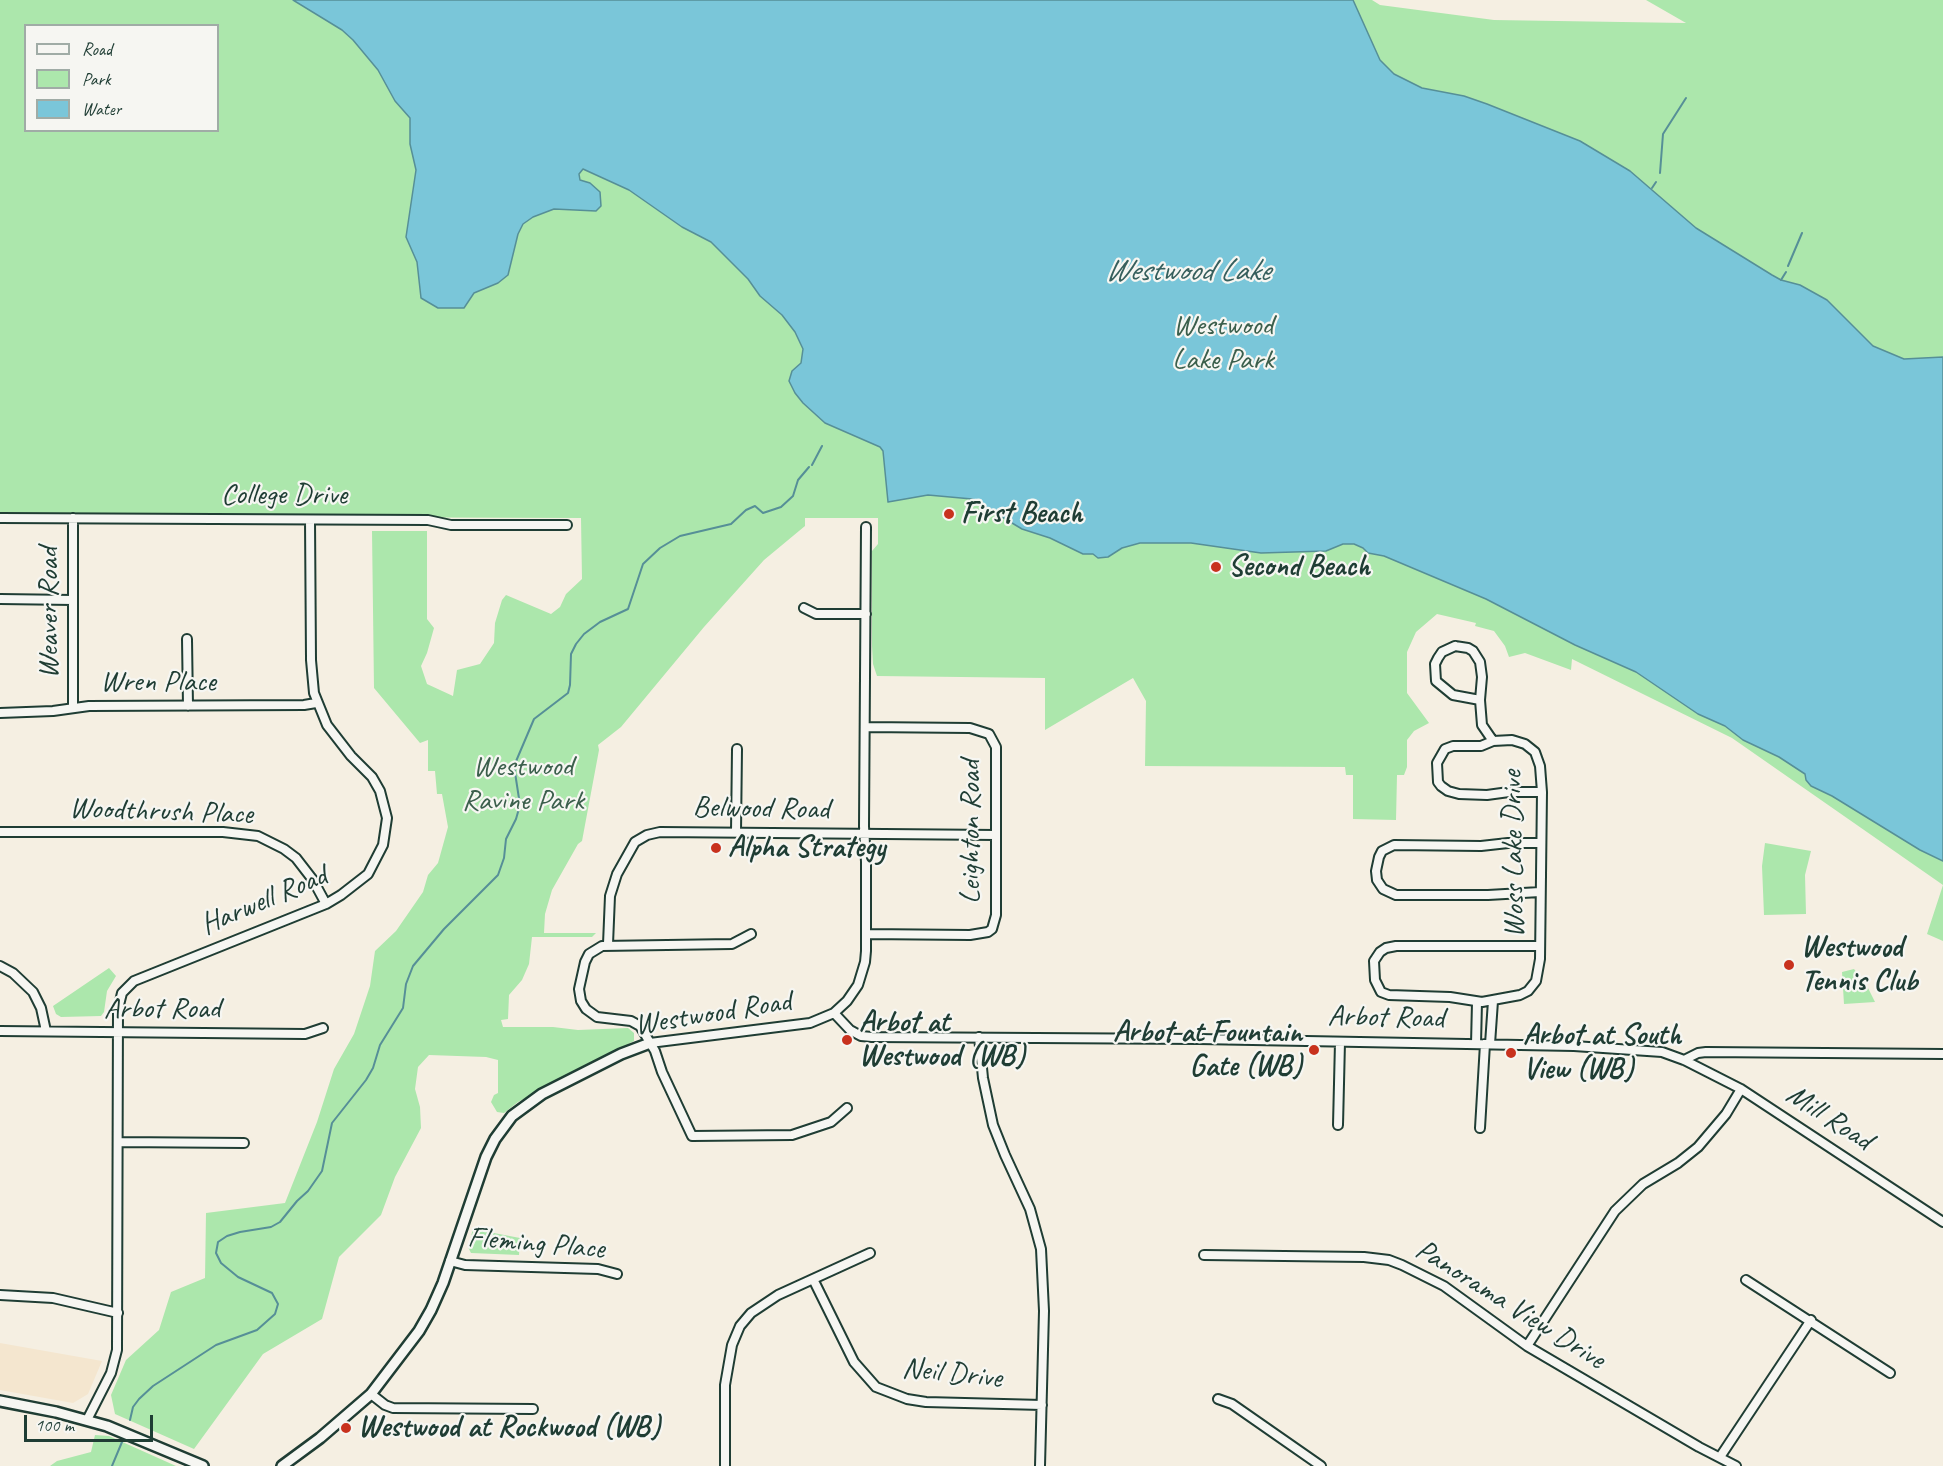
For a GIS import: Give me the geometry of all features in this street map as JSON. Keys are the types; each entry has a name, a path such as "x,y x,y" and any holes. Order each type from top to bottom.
{"street":[{"name":"College Drive","path":"0,519 428,520 451,525 567,525"},
{"name":"Weaver Road","path":"73,519 74,707"},
{"name":"Harwell Road","path":"87,1420 115,1361 118,1313 118,1032 121,997 130,984 326,904 350,890 368,874 383,845 387,818 380,790 372,777 334,735 316,703 311,660 310,519"},
{"name":"Westwood Road","path":"287,1464 371,1394 427,1318 435,1302 486,1157 495,1139 512,1116 542,1094 621,1054 650,1043 804,1024 834,1013 847,1001 858,985 865,962 866,934 864,833 866,527"},
{"path":"0,599 73,600"},
{"path":"804,608 816,614 866,614"},
{"path":"187,639 188,706"},
{"path":"1455,646 1464,646 1473,651 1480,662 1482,677 1480,700 1453,695 1436,681 1435,664 1442,652 1455,646"},
{"name":"Woss Lake Drive","path":"1480,700 1482,725 1493,741 1512,740 1532,748 1540,766 1542,792 1540,946 1539,972 1534,984 1524,993 1493,1001 1477,1002 1450,998 1389,995 1381,992 1374,972 1374,961 1380,952 1396,946 1540,946"},
{"name":"Wren Place","path":"0,713 53,711 74,707 304,705 316,703"},
{"name":"Leighton Road","path":"865,727 962,727 989,734 996,747 996,915 994,924 988,932 970,935 866,934"},
{"path":"1493,741 1481,746 1453,746 1445,749 1437,763 1438,782 1441,786 1459,794 1542,792"},
{"path":"736,832 738,749"},
{"name":"Woodthrush Place","path":"0,832 224,831 258,836 296,858 313,880 326,904"},
{"name":"Belwood Road","path":"608,944 610,896 617,874 635,842 647,835 660,832 736,832 996,835"},
{"path":"1540,892 1478,896 1396,895 1383,890 1377,879 1376,871 1378,857 1382,851 1394,846 1541,843"},
{"path":"751,934 732,944 608,944 595,949 585,962 579,989 581,1001 586,1009 597,1017 636,1023 650,1043 692,1136 792,1136 831,1122 847,1108"},
{"path":"0,966 13,973 33,992 44,1018 46,1031"},
{"path":"1480,1128 1484,1044 1493,1001"},
{"path":"1477,1002 1484,1044"},
{"name":"Arbot Road","path":"834,1013 850,1030 866,1037 1484,1044 1649,1050 1668,1053 1684,1060"},
{"name":"Arbot Road","path":"0,1031 305,1034 323,1028"},
{"path":"979,1037 983,1078 993,1125 1030,1209 1041,1249 1044,1274 1040,1466"},
{"path":"1338,1125 1340,1042"},
{"path":"1684,1060 1706,1052 1943,1054"},
{"name":"Mill Road","path":"1684,1060 1741,1089 1943,1222"},
{"path":"1527,1346 1614,1210 1643,1184 1678,1163 1698,1147 1726,1114 1741,1089"},
{"path":"118,1143 244,1143"},
{"path":"725,1466 725,1385 732,1345 740,1326 751,1313 778,1295 870,1253"},
{"name":"Panorama View Drive","path":"1204,1254 1364,1257 1389,1260 1444,1286 1527,1346 1699,1447 1736,1466"},
{"name":"Fleming Place","path":"450,1261 465,1265 598,1269 617,1274"},
{"name":"Neil Drive","path":"813,1279 854,1362 876,1387 907,1399 926,1402 1042,1405"},
{"path":"1746,1280 1890,1373"},
{"path":"0,1295 53,1298 118,1313"},
{"path":"1720,1457 1811,1320"},
{"path":"371,1394 393,1408 533,1409"},
{"path":"1218,1399 1232,1404 1321,1466"},
{"path":"0,1401 56,1412 107,1426 203,1466"}],"shaded area":[{"path":"0,1343 102,1361 88,1394 73,1403 0,1390"}],"green space":[{"name":"Westwood Lake Park","path":"0,0 1372,0 1380,5 1494,20 1686,23 1646,0 1943,0 1943,885 1732,738 1572,659 1571,670 1525,653 1509,657 1505,646 1494,631 1475,626 1476,623 1437,614 1416,632 1407,652 1407,693 1429,723 1414,731 1407,740 1407,767 1404,775 1397,775 1396,820 1353,819 1353,775 1346,775 1345,767 1145,766 1146,701 1133,678 1045,730 1045,678 877,676 873,664 872,646 872,551 878,544 878,518 805,518 805,526 764,560 704,627 621,727 598,745 599,750 582,841 578,844 552,890 545,914 544,933 596,933 592,937 532,937 529,964 522,980 509,995 508,1019 501,1020 503,1027 553,1027 578,1030 628,1028 634,1033 634,1041 518,1102 504,1113 497,1112 491,1102 494,1095 498,1093 498,1060 486,1057 429,1055 418,1067 415,1089 420,1107 421,1128 395,1177 381,1215 339,1257 322,1319 263,1354 194,1449 115,1414 111,1395 126,1360 159,1330 171,1292 205,1278 206,1213 285,1203 317,1122 334,1069 354,1034 370,986 375,951 396,931 423,892 428,875 438,863 448,827 442,794 437,794 435,771 428,771 428,740 420,743 374,688 372,531 427,531 427,619 434,628 421,666 427,684 453,696 457,670 480,664 494,643 495,623 502,600 506,595 551,614 560,607 566,594 582,579 581,518 0,516"},
{"path":"1765,843 1811,851 1805,875 1806,914 1764,915 1762,866"},
{"path":"1943,885 1943,941 1927,934"},
{"path":"109,968 116,976 107,991 104,1012 101,1016 61,1017 56,1014 53,1006"},
{"path":"1854,969 1867,986 1875,1002 1844,1004 1842,972"},
{"path":"473,1229 520,1238 519,1255 471,1253 468,1247"},
{"path":"95,1435 109,1436 176,1466 50,1466 57,1461 91,1452"}],"water":[{"name":"Westwood Lake","path":"293,0 1353,0 1380,60 1394,74 1422,88 1464,96 1580,141 1630,171 1696,228 1781,280 1800,285 1827,300 1873,346 1904,359 1943,357 1943,861 1811,786 1805,774 1779,757 1743,740 1725,726 1698,714 1636,672 1575,645 1486,599 1384,556 1368,553 1354,544 1343,544 1326,551 1261,553 1191,543 1140,543 1122,548 1108,557 1098,558 1093,554 1083,554 1050,538 1022,529 972,499 928,495 888,502 883,451 880,447 825,423 795,393 789,381 792,371 801,363 803,349 795,332 782,315 760,296 748,279 711,242 682,227 629,190 583,169 579,174 580,180 590,183 600,192 601,206 596,211 554,209 533,217 523,224 518,234 508,275 498,283 474,293 464,308 438,308 421,298 417,262 406,237 416,170 410,144 410,118 395,101 378,70 353,40 342,30"}],"waterway":[{"path":"1660,173 1663,134 1686,98"},
{"path":"1652,188 1656,182"},
{"path":"1788,266 1802,233"},
{"path":"1781,280 1786,272"},
{"path":"812,465 822,446"},
{"path":"130,1420 133,1407 153,1386 216,1345 257,1330 275,1314 278,1304 272,1293 238,1277 221,1263 216,1253 218,1242 227,1236 271,1227 280,1222 308,1191 322,1171 332,1123 373,1068 380,1045 403,1008 406,984 413,966 444,929 498,875 504,858 506,839 520,805 514,766 534,719 568,693 571,654 576,644 584,634 600,622 628,609 643,564 660,548 680,536 731,524 746,510 755,506 763,513 781,507 793,496 798,480 809,467"},
{"path":"112,1466 122,1442"}],"place":[{"name":"First Beach","path":"949,514"},
{"name":"Second Beach","path":"1216,567"},
{"name":"Alpha Strategy","path":"716,848"},
{"name":"Westwood Tennis Club","path":"1789,965"},
{"name":"Arbot at Westwood (WB)","path":"847,1040"},
{"name":"Arbot at Fountain Gate (WB)","path":"1314,1050"},
{"name":"Arbot at South View (WB)","path":"1511,1053"},
{"name":"Westwood at Rockwood (WB)","path":"346,1428"}],"park label":[{"name":"Westwood Ravine Park","path":"523,784"}]}
